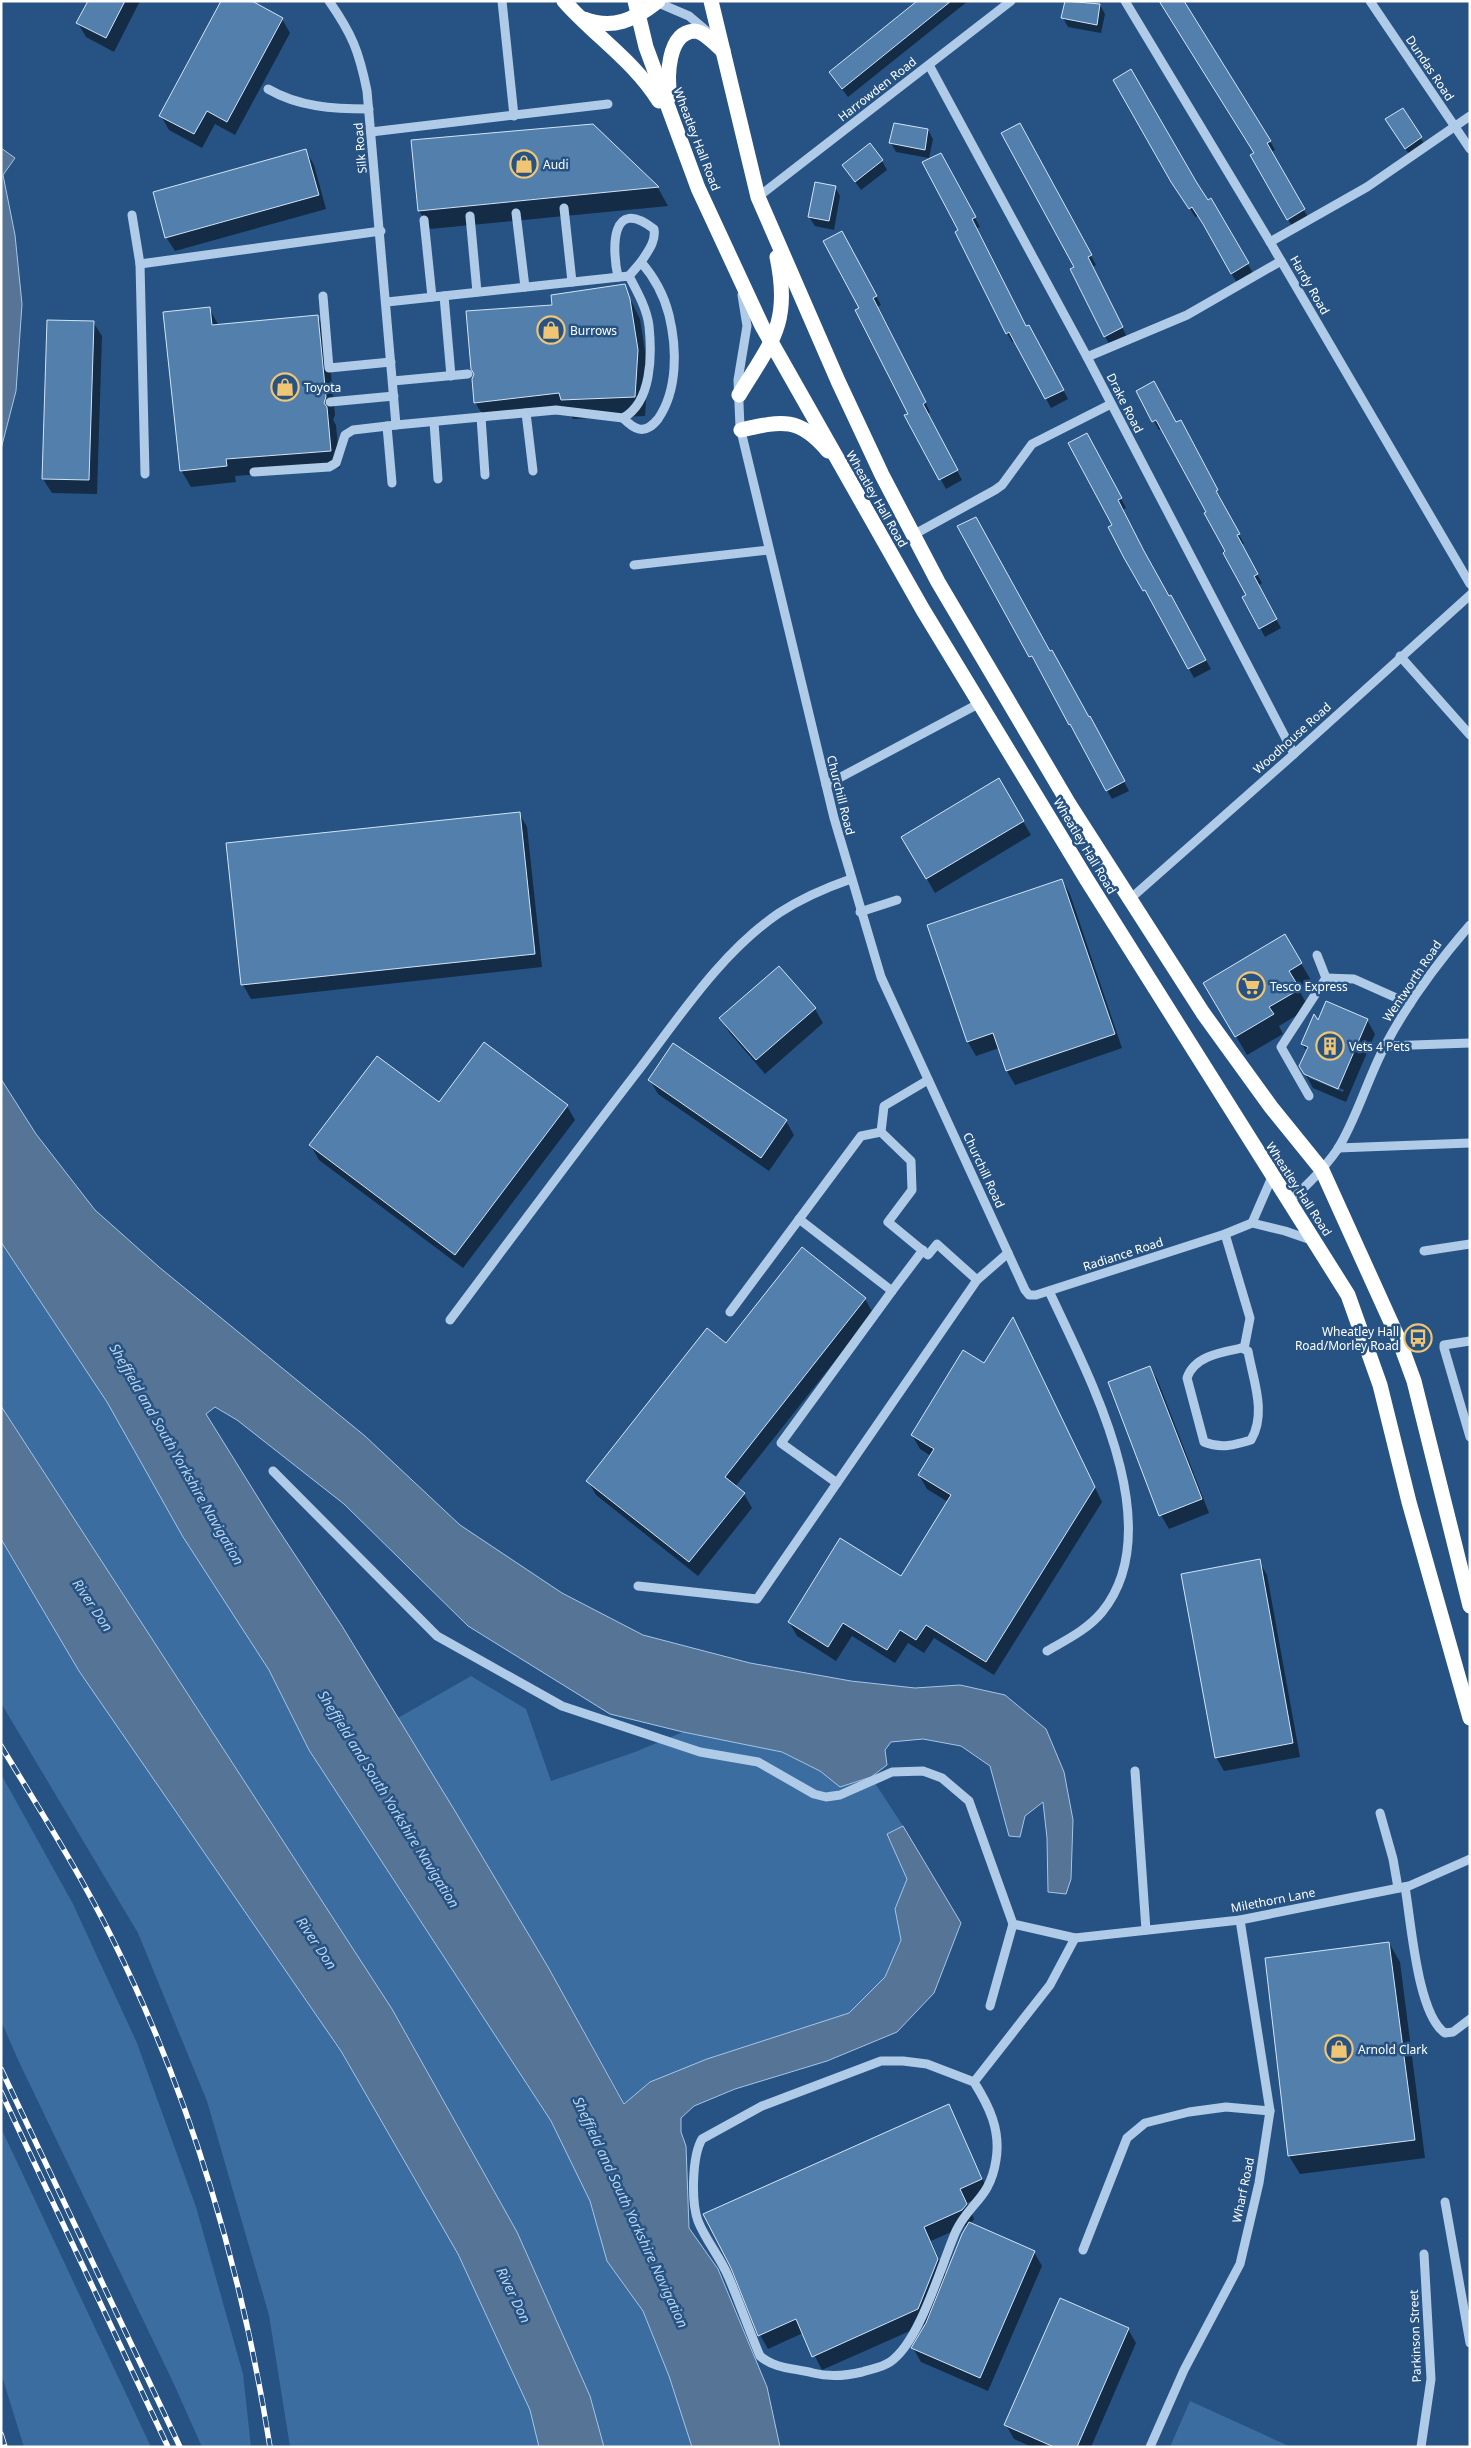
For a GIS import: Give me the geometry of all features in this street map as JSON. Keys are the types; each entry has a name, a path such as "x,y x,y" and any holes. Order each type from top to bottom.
{"highway":[{"path":"564,1 577,16 630,62 646,80 678,132"},
{"name":"Wheatley Hall Road","path":"711,1 758,197 838,381 882,475 913,535 938,582 1059,786 1130,899 1204,1013 1271,1107 1322,1170 1400,1340 1414,1381 1470,1606"},
{"path":"577,16 601,25 626,21 637,8 656,2"},
{"name":"Wheatley Hall Road","path":"637,8 646,47 698,188 762,326 923,610 1288,1203 1348,1294 1380,1385 1409,1502 1470,1718"},
{"path":"678,132 668,84 670,56 677,42 686,34 694,31 702,34 723,51"},
{"path":"739,395 772,341 781,320 783,284 764,212"},
{"path":"741,430 786,422 800,427 821,442 845,471"}],"street":[{"name":"Silk Road","path":"328,1 346,26 360,56 369,109 394,396 391,426 392,483"},
{"path":"502,1 514,116"},
{"name":"Harrowden Road","path":"758,197 1012,1"},
{"name":"Hardy Road","path":"1125,1 1270,242 1470,584"},
{"name":"Dundas Road","path":"1370,1 1470,149"},
{"path":"656,2 689,16 707,31 723,51"},
{"name":"Drake Road","path":"929,65 1087,357 1294,754"},
{"path":"268,89 286,100 329,108 369,109"},
{"path":"371,132 608,104"},
{"path":"1270,242 1367,187 1470,116"},
{"path":"564,208 572,282"},
{"path":"516,213 525,287"},
{"path":"132,215 140,264 145,474"},
{"path":"470,216 477,292"},
{"path":"387,302 629,276 651,248 655,236 654,229 634,219 628,219 619,225 614,235 614,259 618,277"},
{"path":"424,220 432,297"},
{"path":"140,264 381,231"},
{"path":"1087,357 1187,315 1281,261"},
{"path":"254,472 329,467 336,463 340,456 345,435 353,430 556,410 623,418 637,429 646,429 654,424 662,413 672,384 674,353 665,301 652,274 641,262"},
{"name":"Churchill Road","path":"738,273 747,326 738,380 741,430 826,785 860,912 881,977 1008,1254 1029,1295"},
{"path":"623,418 631,414 644,392 650,360 649,326 639,296 629,276"},
{"path":"324,296 329,368 391,362"},
{"path":"444,296 451,376"},
{"path":"393,381 468,374"},
{"path":"330,402 394,396"},
{"path":"913,535 995,490 1032,444 1111,404"},
{"path":"526,413 533,471"},
{"path":"481,417 485,475"},
{"path":"434,422 438,479"},
{"path":"634,564 769,550"},
{"name":"Woodhouse Road","path":"1130,899 1294,754 1470,594"},
{"path":"1400,656 1470,735"},
{"path":"826,785 980,704"},
{"path":"450,1320 604,1114 720,967 778,913 811,894 851,879"},
{"path":"860,912 897,900"},
{"name":"Wentworth Road","path":"1288,1203 1322,1170 1338,1148 1385,1046 1410,1004 1448,950 1470,924"},
{"path":"1317,955 1326,978"},
{"path":"1326,978 1354,979 1410,1004"},
{"path":"1309,1096 1281,1047 1326,978"},
{"path":"1385,1046 1470,1042"},
{"path":"881,1132 884,1106 928,1080"},
{"path":"730,1312 861,1136 881,1132"},
{"path":"881,1132 910,1161 912,1190 888,1222 928,1255 936,1244 977,1280"},
{"path":"1338,1148 1470,1143"},
{"path":"1272,1177 1252,1223 1285,1231 1314,1241"},
{"path":"799,1220 892,1291"},
{"name":"Radiance Road","path":"1029,1295 1049,1291 1225,1234 1252,1223"},
{"path":"1225,1234 1250,1318 1244,1350"},
{"path":"1424,1251 1470,1244"},
{"path":"837,1483 781,1443 923,1250"},
{"path":"638,1586 757,1599 977,1280 1008,1254"},
{"path":"1046,1651 1090,1625 1117,1588 1127,1550 1128,1514 1126,1490 1101,1408 1049,1291"},
{"path":"1470,1341 1444,1344 1470,1437"},
{"path":"1242,1348 1244,1350 1248,1351 1259,1410 1259,1424 1251,1440 1228,1446 1213,1446 1204,1442 1187,1378 1190,1368 1196,1362 1230,1350 1242,1348"},
{"path":"273,1471 437,1636 562,1706 700,1752 758,1762 814,1794 826,1797 840,1795 892,1772 923,1771 942,1778 969,1801 1013,1924 990,2006"},
{"path":"1135,1771 1146,1930"},
{"path":"1380,1813 1402,1887 1422,1992 1429,2014 1439,2029 1445,2033 1452,2032 1468,2023"},
{"name":"Milethorn Lane","path":"1013,1924 1075,1938 1240,1920 1402,1887 1470,1859"},
{"name":"Wharf Road","path":"1150,2447 1184,2370 1240,2264 1259,2184 1270,2111 1240,1920"},
{"path":"974,2082 1050,1985 1075,1938"},
{"path":"881,2061 926,2064 974,2082 988,2104 996,2126 996,2158 991,2184 957,2229 925,2309 899,2355 880,2367 852,2374 825,2376 769,2363 760,2356 724,2267 698,2220 695,2200 695,2161 697,2148 702,2139 762,2106 881,2061"},
{"path":"1083,2250 1127,2138 1145,2123 1189,2112 1226,2107 1270,2111"},
{"path":"1445,2202 1470,2343"},
{"name":"Parkinson Street","path":"1421,2447 1432,2379 1424,2254"}],"shaded area":[{"path":"1,1242 107,1402 183,1537 269,1670 309,1750 551,2121 590,2201 607,2261 643,2311 669,2376 692,2447 604,2447 590,2396 517,2232 392,2009 1,1406"},
{"path":"1,1540 79,1671 341,2051 458,2254 530,2410 539,2447 290,2447 269,2315 207,2101 138,1933 1,1703"},
{"path":"471,1676 526,1709 551,1781 635,1752 683,1732 782,1752 820,1771 840,1787 871,1777 903,1826 887,1834 907,1879 895,1909 901,1939 885,1977 849,2013 650,2082 625,2104 548,1967 398,1718"},
{"path":"1,1774 73,1904 137,2043 196,2207 243,2374 251,2447 202,2447 173,2382 1,2021"},
{"path":"1,2128 151,2447 24,2447 1,2373"},
{"path":"1190,2401 1291,2447 1170,2447"}],"water":[{"path":"1,148 15,158 3,175 15,235 22,304 16,391 1,449"},
{"name":"Sheffield and South Yorkshire Navigation","path":"1,1079 36,1134 95,1210 159,1267 365,1436 460,1525 562,1593 643,1635 750,1663 851,1681 915,1688 960,1685 1005,1695 1046,1729 1064,1772 1073,1820 1071,1879 1066,1894 1048,1892 1047,1838 1043,1802 1025,1816 1020,1837 1009,1836 990,1766 961,1746 923,1739 891,1742 885,1750 887,1765 871,1777 840,1787 820,1771 782,1752 683,1732 610,1714 468,1626 344,1504 237,1420 215,1407 206,1414 270,1517 342,1626 455,1811 548,1967 624,2104 650,2082 707,2059 849,2013 885,1977 901,1940 895,1909 907,1879 887,1834 903,1826 961,1923 934,1993 897,2032 827,2061 735,2089 694,2106 681,2118 681,2132 686,2146 689,2228 718,2269 767,2387 780,2447 692,2447 669,2376 643,2311 607,2261 590,2201 551,2121 309,1750 269,1670 183,1537 107,1402 1,1242"},
{"name":"River Don","path":"1,1406 392,2009 517,2232 590,2396 604,2447 539,2447 530,2410 458,2254 341,2051 79,1671 1,1539"}],"building":[{"path":"88,1 125,1 106,38 76,23"},
{"path":"221,1 252,1 283,18 227,122 207,111 194,134 159,116"},
{"path":"917,1 951,1 842,89 829,72"},
{"path":"1065,1 1100,4 1097,25 1061,18"},
{"path":"1159,1 1184,1 1271,141 1267,143 1305,209 1287,220 1250,155 1254,153"},
{"path":"1131,69 1197,183 1208,200 1211,198 1249,263 1231,274 1192,207 1189,209 1171,182 1113,80"},
{"path":"1403,108 1422,137 1405,149 1385,119"},
{"path":"894,123 928,129 925,150 889,143"},
{"path":"1020,123 1092,255 1088,257 1123,327 1104,337 1070,269 1074,267 1001,133"},
{"name":"Audi","path":"593,124 659,187 418,211 411,140"},
{"path":"870,143 883,160 855,182 842,165"},
{"path":"306,149 319,195 165,238 153,192"},
{"path":"941,153 976,217 972,219 1026,326 1029,325 1064,390 1045,399 1009,332 1006,334 955,232 958,230 922,162"},
{"path":"815,182 836,186 829,221 808,217"},
{"path":"842,231 877,296 873,298 926,402 923,404 958,470 939,480 904,415 908,414 855,310 859,308 823,241"},
{"name":"Burrows","path":"625,284 630,299 638,350 635,397 561,400 559,393 474,403 472,379 474,374 471,369 466,311 552,305 551,295"},
{"path":"210,307 212,325 318,315 326,397 324,403 327,407 331,451 226,459 227,466 180,471 163,312"},
{"path":"47,320 94,321 89,480 42,479"},
{"path":"1154,381 1176,422 1181,420 1218,490 1216,491 1240,534 1237,535 1258,574 1254,576 1277,619 1259,629 1242,597 1246,595 1223,553 1225,551 1204,513 1206,512 1156,420 1152,422 1136,391"},
{"path":"1087,433 1122,498 1118,500 1144,551 1169,596 1171,595 1206,660 1188,669 1145,590 1143,591 1124,558 1108,527 1112,525 1068,443"},
{"path":"976,517 1125,781 1106,791 1032,656 1029,657 957,526"},
{"path":"999,778 1024,821 926,879 901,837"},
{"path":"520,812 535,954 241,985 226,843"},
{"path":"1062,879 1115,1034 1006,1071 993,1033 967,1042 927,925"},
{"name":"Tesco Express","path":"1285,934 1302,963 1289,971 1300,989 1269,1007 1274,1014 1235,1037 1203,983"},
{"path":"779,966 816,1008 756,1060 719,1018"},
{"name":"Vets 4 Pets","path":"1326,1001 1368,1019 1338,1089 1304,1074 1299,1066 1308,1047 1301,1044 1314,1014 1318,1020"},
{"path":"484,1042 568,1105 455,1255 309,1145 377,1056 439,1102"},
{"path":"673,1043 787,1120 761,1158 648,1080"},
{"path":"802,1247 866,1298 725,1477 745,1493 689,1562 586,1481 707,1328 726,1343"},
{"path":"1013,1317 1095,1487 986,1662 926,1625 916,1640 900,1630 887,1650 843,1623 828,1647 788,1622 840,1538 901,1576 951,1495 918,1475 934,1449 911,1435 963,1350 984,1363"},
{"path":"1150,1366 1202,1499 1159,1516 1108,1382"},
{"path":"1260,1559 1293,1743 1215,1758 1181,1574"},
{"name":"Arnold Clark","path":"1389,1942 1415,2140 1288,2156 1265,1958"},
{"path":"949,2104 982,2179 960,2189 967,2204 962,2210 924,2227 938,2259 918,2309 812,2357 796,2319 758,2336 731,2268 703,2214"},
{"path":"969,2222 1035,2251 980,2378 911,2348 926,2323 962,2234"},
{"path":"1060,2298 1129,2328 1077,2447 1054,2447 1004,2425"}],"railway":[{"path":"1,1746 87,1890 113,1940 167,2061 211,2188 229,2252 259,2382 270,2447"},
{"path":"1,2069 180,2447"},
{"path":"1,2092 168,2447"},
{"path":"1,2434 5,2447"}],"place":[{"name":"Audi","path":"524,164"},
{"name":"Burrows","path":"551,330"},
{"name":"Toyota","path":"285,387"},
{"name":"Tesco Express","path":"1251,986"},
{"name":"Vets 4 Pets","path":"1330,1046"},
{"name":"Wheatley Hall Road/Morley Road","path":"1418,1338"},
{"name":"Arnold Clark","path":"1339,2049"}]}
